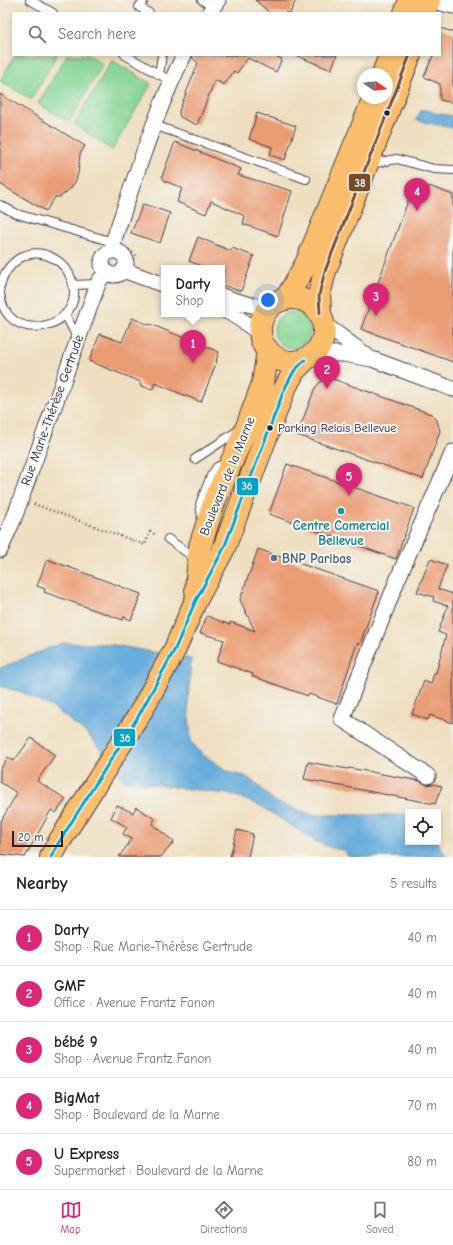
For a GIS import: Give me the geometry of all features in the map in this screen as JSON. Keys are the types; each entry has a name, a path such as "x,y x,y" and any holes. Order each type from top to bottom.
{"main road":[{"path":"405,12 410,0"},
{"path":"424,12 429,0"},
{"path":"385,68 390,56"},
{"path":"372,104 306,264 278,303 264,315 261,325 264,342 275,357 285,362 295,362 310,357 321,345 324,335 319,295 325,271 410,56"},
{"path":"278,303 295,298 305,301 313,306 322,319"},
{"name":"Boulevard de la Marne","path":"195,602 200,546 203,535 215,500 248,424 263,383 264,342"},
{"name":"Boulevard de la Marne","path":"51,857 139,715 174,649 195,602 224,548 284,390 294,371 310,357"}],"street":[{"path":"429,0 453,6"},
{"path":"161,273 121,254 107,254 103,260 104,268 107,272 116,274 121,254 154,125 165,78 183,56"},
{"path":"121,254 161,283"},
{"name":"Rue Marie-Thérèse Gertrude","path":"0,550 14,518 99,281 107,272"},
{"path":"225,297 258,307 278,303"},
{"path":"225,310 251,327 264,342"},
{"path":"322,319 346,342 372,359"},
{"path":"310,357 344,354 372,359 453,389"},
{"path":"428,776 342,719 399,576 453,452"}],"lane":[{"path":"30,0 51,12"},
{"path":"144,0 139,7 147,12"},
{"path":"127,56 165,78"},
{"path":"162,56 165,78"},
{"path":"154,125 306,179"},
{"path":"367,165 397,158 434,169 453,170"},
{"path":"0,205 17,214 121,254"},
{"path":"0,286 3,275 9,266 19,258 30,254 42,254 53,257 63,264 70,274 73,285 72,301 65,314 56,322 46,327 34,328 22,325 12,319 5,310 0,299 0,292"},
{"path":"73,285 98,284"},
{"path":"65,314 78,339"},
{"path":"195,459 248,424"},
{"path":"168,539 199,562"}],"path":[{"path":"121,254 135,256 142,259"},
{"path":"28,501 145,545 150,532 168,539"}],"green space":[{"path":"14,56 56,56 31,99 0,81"},
{"path":"66,56 90,56 103,64 69,122 38,104"},
{"path":"112,60 151,84 112,150 74,124"},
{"path":"292,312 305,317 310,330 305,343 292,348 279,343 274,330 279,317"}],"water":[{"path":"421,110 428,110 434,113 453,116 453,128 416,120"},
{"path":"62,643 108,644 191,659 188,702 191,742 205,756 231,773 245,776 261,788 273,801 313,815 405,815 405,845 439,845 447,857 349,857 343,850 332,848 315,841 261,806 233,795 123,780 89,735 54,708 21,692 0,686 0,668"}],"building":[{"path":"255,0 296,0 290,12 269,12"},
{"path":"441,28 453,32 453,103 440,100 440,84 424,77 433,56 441,56"},
{"path":"275,56 282,59 276,72 248,58 237,73 234,71 224,85 215,80 197,125 180,117 179,111 198,63 192,57"},
{"path":"297,56 337,56 331,70"},
{"path":"0,94 85,146 80,154 78,174 75,182 71,188 60,197 55,197 46,211 0,184"},
{"path":"257,113 296,126 285,160 270,155 272,147 249,139"},
{"path":"175,142 241,169 238,175 292,191 278,236 243,224 245,216 211,201 206,214 177,202 182,188 165,181 162,176"},
{"path":"429,186 453,195 453,362 361,329 409,198 422,203"},
{"path":"143,204 170,213 160,243 131,233"},
{"path":"198,237 231,251 232,248 254,256 241,291 225,286 225,265 199,265 189,261"},
{"path":"132,318 219,352 201,402 155,383 152,390 140,385 141,382 89,361 100,334 122,342"},
{"path":"330,378 431,414 437,420 440,431 423,479 297,435 315,388 320,382"},
{"name":"Centre Comercial Bellevue","path":"287,464 414,508 396,559 269,514"},
{"path":"258,549 379,591 360,644 357,643 337,704 309,694 308,696 252,676 253,674 217,661 224,640 200,633 207,616 230,625 230,622 255,631 240,600"},
{"path":"47,559 141,594 131,620 124,617 123,620 44,592 45,589 37,586"},
{"path":"430,559 447,565 438,589 453,594 453,723 430,715 428,720 412,714 424,681 431,684 434,673 436,673 446,635 438,632 448,606 433,601 434,597 417,592"},
{"path":"31,738 55,755 37,781 66,799 56,813 51,810 25,857 0,854 0,823 17,793 0,782 0,770 8,757 14,761"},
{"path":"308,762 420,781 427,785 432,784 442,786 435,804 304,779"},
{"path":"117,805 133,813 136,807 155,819 152,824 174,842 161,857 119,857 132,839 123,834 127,827 111,818"},
{"path":"237,830 253,834 248,857 230,857"}],"transit line":[{"name":"38","path":"320,313 319,295 325,271 410,56"},
{"name":"36","path":"51,857 139,715 175,649 195,602 224,548 284,390 294,371 305,360"}],"place":[{"name":"BigMat","path":"417,211"},
{"name":"bébé 9","path":"376,316"},
{"name":"Darty","path":"193,363"},
{"name":"GMF","path":"327,389"},
{"name":"Parking Relais Bellevue","path":"270,428"},
{"name":"U Express","path":"349,496"},
{"name":"Centre Comercial Bellevue","path":"341,511"},
{"name":"BNP Paribas","path":"274,558"}]}
